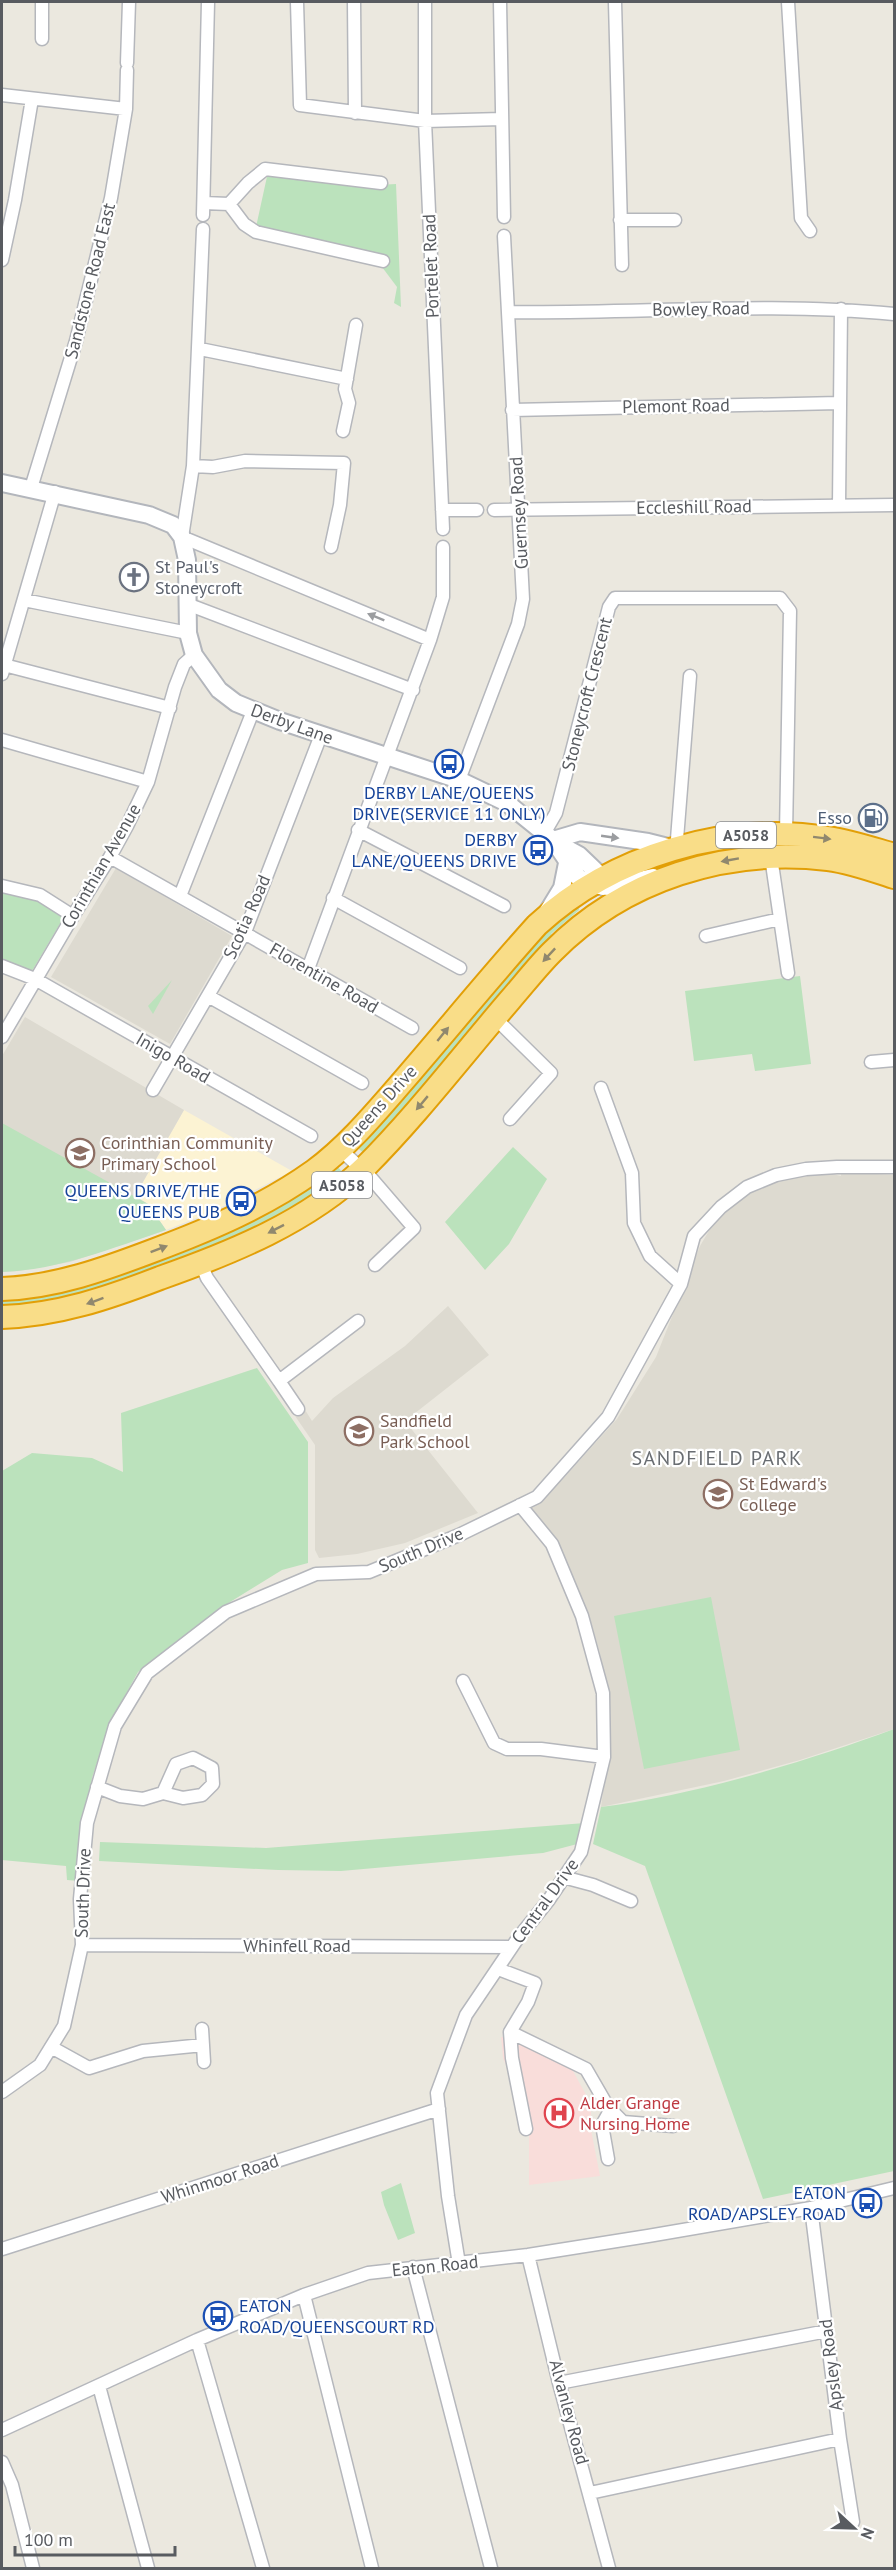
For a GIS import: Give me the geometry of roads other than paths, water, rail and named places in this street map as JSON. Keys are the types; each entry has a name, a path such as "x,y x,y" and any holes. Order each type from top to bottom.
{"highway":[{"name":"Queens Drive","path":"2,1289 32,1288 114,1266 235,1218 316,1170 340,1149 388,1098 485,982 543,920 599,884 644,859 741,835 786,834 829,838 894,855"},
{"name":"Queens Drive","path":"2,1317 28,1316 81,1306 201,1264 285,1224 323,1200 362,1170 401,1128 550,954 593,916 633,894 681,873 735,858 830,859 894,877"}],"street":[{"path":"42,2 42,39"},
{"name":"Sandstone Road East","path":"31,488 76,341 111,198 126,109 129,2"},
{"path":"208,2 204,209 230,204 248,183 266,169 381,183"},
{"path":"297,2 300,105 425,121 502,119"},
{"path":"354,2 355,113"},
{"name":"Portelet Road","path":"425,2 425,121 443,529"},
{"path":"500,2 504,217"},
{"path":"615,2 622,265"},
{"path":"788,2 801,218 810,231"},
{"path":"2,95 126,109"},
{"path":"2,260 32,99"},
{"path":"230,204 244,224 256,232 383,261"},
{"path":"620,220 675,220"},
{"path":"182,537 193,466 200,349 203,229"},
{"name":"Guernsey Road","path":"459,780 518,624 524,599 504,236"},
{"name":"Bowley Road","path":"508,312 738,308 841,309 894,315"},
{"path":"839,505 841,309"},
{"path":"343,431 349,403 345,389 356,325"},
{"path":"200,349 347,379"},
{"name":"Plemont Road","path":"512,410 839,403"},
{"path":"193,466 213,467 245,461 345,463 340,506 331,547"},
{"path":"2,483 55,492 150,515 173,525 182,537 430,640"},
{"path":"55,492 3,670 170,708"},
{"name":"Eccleshill Road","path":"494,510 894,505"},
{"path":"442,510 477,510"},
{"name":"Derby Lane","path":"182,537 188,560 188,633 194,656 219,690 236,703 253,711 459,780 507,803 551,838 579,855 599,884"},
{"path":"308,969 430,640 443,597 443,547"},
{"name":"Stoneycroft Crescent","path":"551,838 609,608 615,598 780,598 790,611 786,834"},
{"path":"24,600 188,633"},
{"path":"187,604 413,690"},
{"name":"Corinthian Avenue","path":"2,1037 110,857 148,782 175,687 184,664 194,656"},
{"path":"677,849 690,676"},
{"path":"180,896 253,711"},
{"name":"Scotia Road","path":"153,1090 245,932 321,735"},
{"path":"2,740 148,782"},
{"path":"358,830 504,906"},
{"name":"Queens Drive","path":"551,838 580,832 648,842 677,849"},
{"name":"Derby Lane","path":"551,838 578,877 599,884"},
{"name":"Florentine Road","path":"110,857 411,1028"},
{"path":"771,857 788,973"},
{"path":"543,920 562,888 567,863"},
{"name":"A5058","path":"599,884 681,873"},
{"name":"Queens Drive","path":"593,916 599,884"},
{"path":"2,886 40,895 73,916"},
{"path":"333,898 460,968"},
{"path":"706,936 780,919"},
{"name":"Inigo Road","path":"2,966 35,979 312,1136"},
{"path":"208,996 362,1083"},
{"path":"495,1018 551,1073 510,1119"},
{"path":"871,1062 894,1060"},
{"path":"601,1088 632,1173 634,1223 650,1256 681,1284"},
{"path":"340,1149 414,1228 375,1265"},
{"name":"South Drive","path":"2,2092 40,2065 64,2026 82,1945 80,1899 86,1834 97,1787 115,1726 147,1673 226,1612 316,1574 369,1572 459,1535 537,1497 608,1417 681,1284 694,1236 721,1207 747,1187 776,1175 806,1168 894,1167"},
{"path":"201,1264 207,1278 298,1409"},
{"path":"279,1381 358,1321"},
{"name":"Central Drive","path":"459,2264 448,2196 437,2092 466,2015 511,1947 548,1901 581,1852 604,1757 603,1693 582,1616 552,1544 520,1505"},
{"path":"463,1681 494,1743 507,1749 541,1749 604,1757"},
{"path":"97,1787 120,1796 143,1799 163,1793"},
{"path":"563,1877 593,1885 631,1901"},
{"name":"Whinfell Road","path":"82,1945 511,1947"},
{"path":"498,1969 535,1983 528,2002 510,2032 512,2058 526,2129"},
{"path":"202,2029 204,2062"},
{"path":"510,2032 586,2069 611,2109 623,2122 674,2126"},
{"path":"51,2047 89,2068 143,2051 203,2045"},
{"name":"Whinmoor Road","path":"2,2249 439,2109"},
{"path":"608,2159 602,2125 611,2109"},
{"name":"Eaton Road","path":"2,2430 197,2340 304,2295 368,2273 528,2255 811,2208 894,2188"},
{"name":"Apsley Road","path":"811,2208 840,2439 853,2522"},
{"name":"Alvanley Road","path":"528,2255 559,2383 609,2568"},
{"path":"413,2267 491,2568"},
{"path":"304,2295 372,2568"},
{"path":"559,2383 826,2331"},
{"path":"197,2340 263,2568"},
{"path":"99,2386 148,2568"},
{"path":"590,2493 840,2439"},
{"path":"2,2462 12,2485 33,2568"}],"place":[{"name":"St Paul's Stoneycroft","path":"134,577"},
{"name":"DERBY LANE/QUEENS DRIVE(SERVICE 11 ONLY)","path":"449,764"},
{"name":"Esso","path":"873,818"},
{"name":"DERBY LANE/QUEENS DRIVE","path":"538,850"},
{"name":"Corinthian Community Primary School","path":"80,1153"},
{"name":"QUEENS DRIVE/THE QUEENS PUB","path":"241,1201"},
{"name":"Sandfield Park School","path":"359,1431"},
{"name":"St Edward's College","path":"718,1494"},
{"name":"Alder Grange Nursing Home","path":"559,2113"},
{"name":"EATON ROAD/APSLEY ROAD","path":"867,2203"},
{"name":"EATON ROAD/QUEENSCOURT RD","path":"218,2316"}],"district":[{"name":"SANDFIELD PARK","path":"717,1458"}]}
